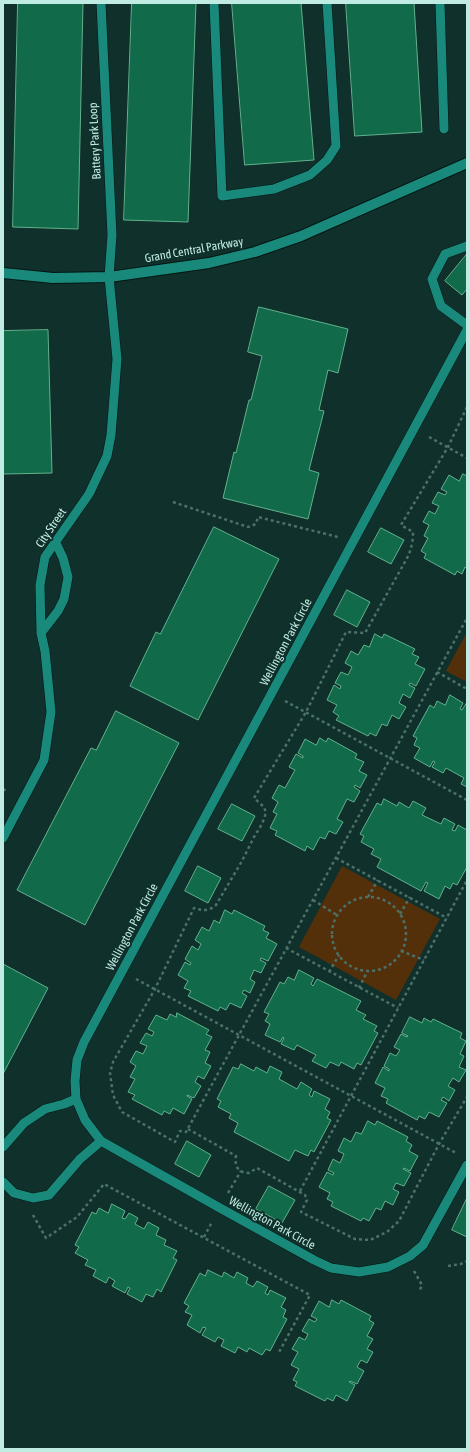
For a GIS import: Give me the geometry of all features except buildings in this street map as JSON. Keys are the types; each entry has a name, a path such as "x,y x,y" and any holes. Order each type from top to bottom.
{"street":[{"name":"Grand Central Parkway","path":"3,273 53,278 109,277 209,263 255,252 301,236 467,163"}],"lane":[{"name":"Battery Park Loop","path":"101,3 112,235 109,277"},
{"path":"214,3 222,196 274,189 310,175 327,160 336,146 327,3"},
{"path":"440,3 444,129"},
{"path":"467,246 445,254 432,279 441,306 467,325"},
{"name":"City Street","path":"3,838 44,760 51,712 45,651 41,633 40,585 45,557 89,494 107,456 111,435 117,359 109,277"},
{"name":"Wellington Park Circle","path":"467,330 84,1042 77,1060 75,1081 76,1099 85,1120 101,1140 260,1230 331,1268 360,1272 388,1268 423,1246 467,1165"},
{"path":"41,633 58,611 64,599 68,577 63,558 55,541"},
{"path":"3,1147 24,1123 45,1109 76,1099"},
{"path":"3,1182 14,1193 33,1198 49,1195 80,1159 101,1140"}],"path":[{"path":"467,407 448,447 401,525 413,532 410,554 365,633 346,632 306,712 254,798 264,807 266,813 262,824 254,836 242,861 216,905 212,909 205,911 194,908 155,989 113,1062 110,1073 113,1095 122,1112 175,1142 180,1131 186,1132 467,618"},
{"path":"414,429 467,458"},
{"path":"173,502 248,527 256,524 258,517 354,541"},
{"path":"463,625 467,628"},
{"path":"437,672 467,689"},
{"path":"272,693 467,800"},
{"path":"336,858 447,918"},
{"path":"368,897 378,880"},
{"path":"300,1191 467,880"},
{"path":"368,897 381,899 392,905 400,914 405,926 406,939 402,951 395,960 385,967 374,970 362,970 351,966 339,955 335,949 332,938 332,926 337,915 345,905 356,899 368,897"},
{"path":"400,914 410,897"},
{"path":"313,900 337,915"},
{"path":"286,948 398,1008"},
{"path":"402,951 424,960"},
{"path":"329,972 339,955"},
{"path":"359,988 368,970"},
{"path":"122,971 461,1156"},
{"path":"188,1129 236,1156 235,1165 237,1169 250,1174 257,1168 300,1191 305,1195 307,1200 301,1212 355,1239 370,1240 387,1232 400,1221 439,1144 467,1097"},
{"path":"25,1214 33,1214 46,1238 77,1217 104,1184 310,1295 278,1354"},
{"path":"406,1258 422,1285 419,1292"},
{"path":"448,1266 461,1264 467,1261"}],"shaded area":[{"path":"467,632 467,682 446,671"},
{"path":"342,866 440,919 396,1000 299,947"}]}
